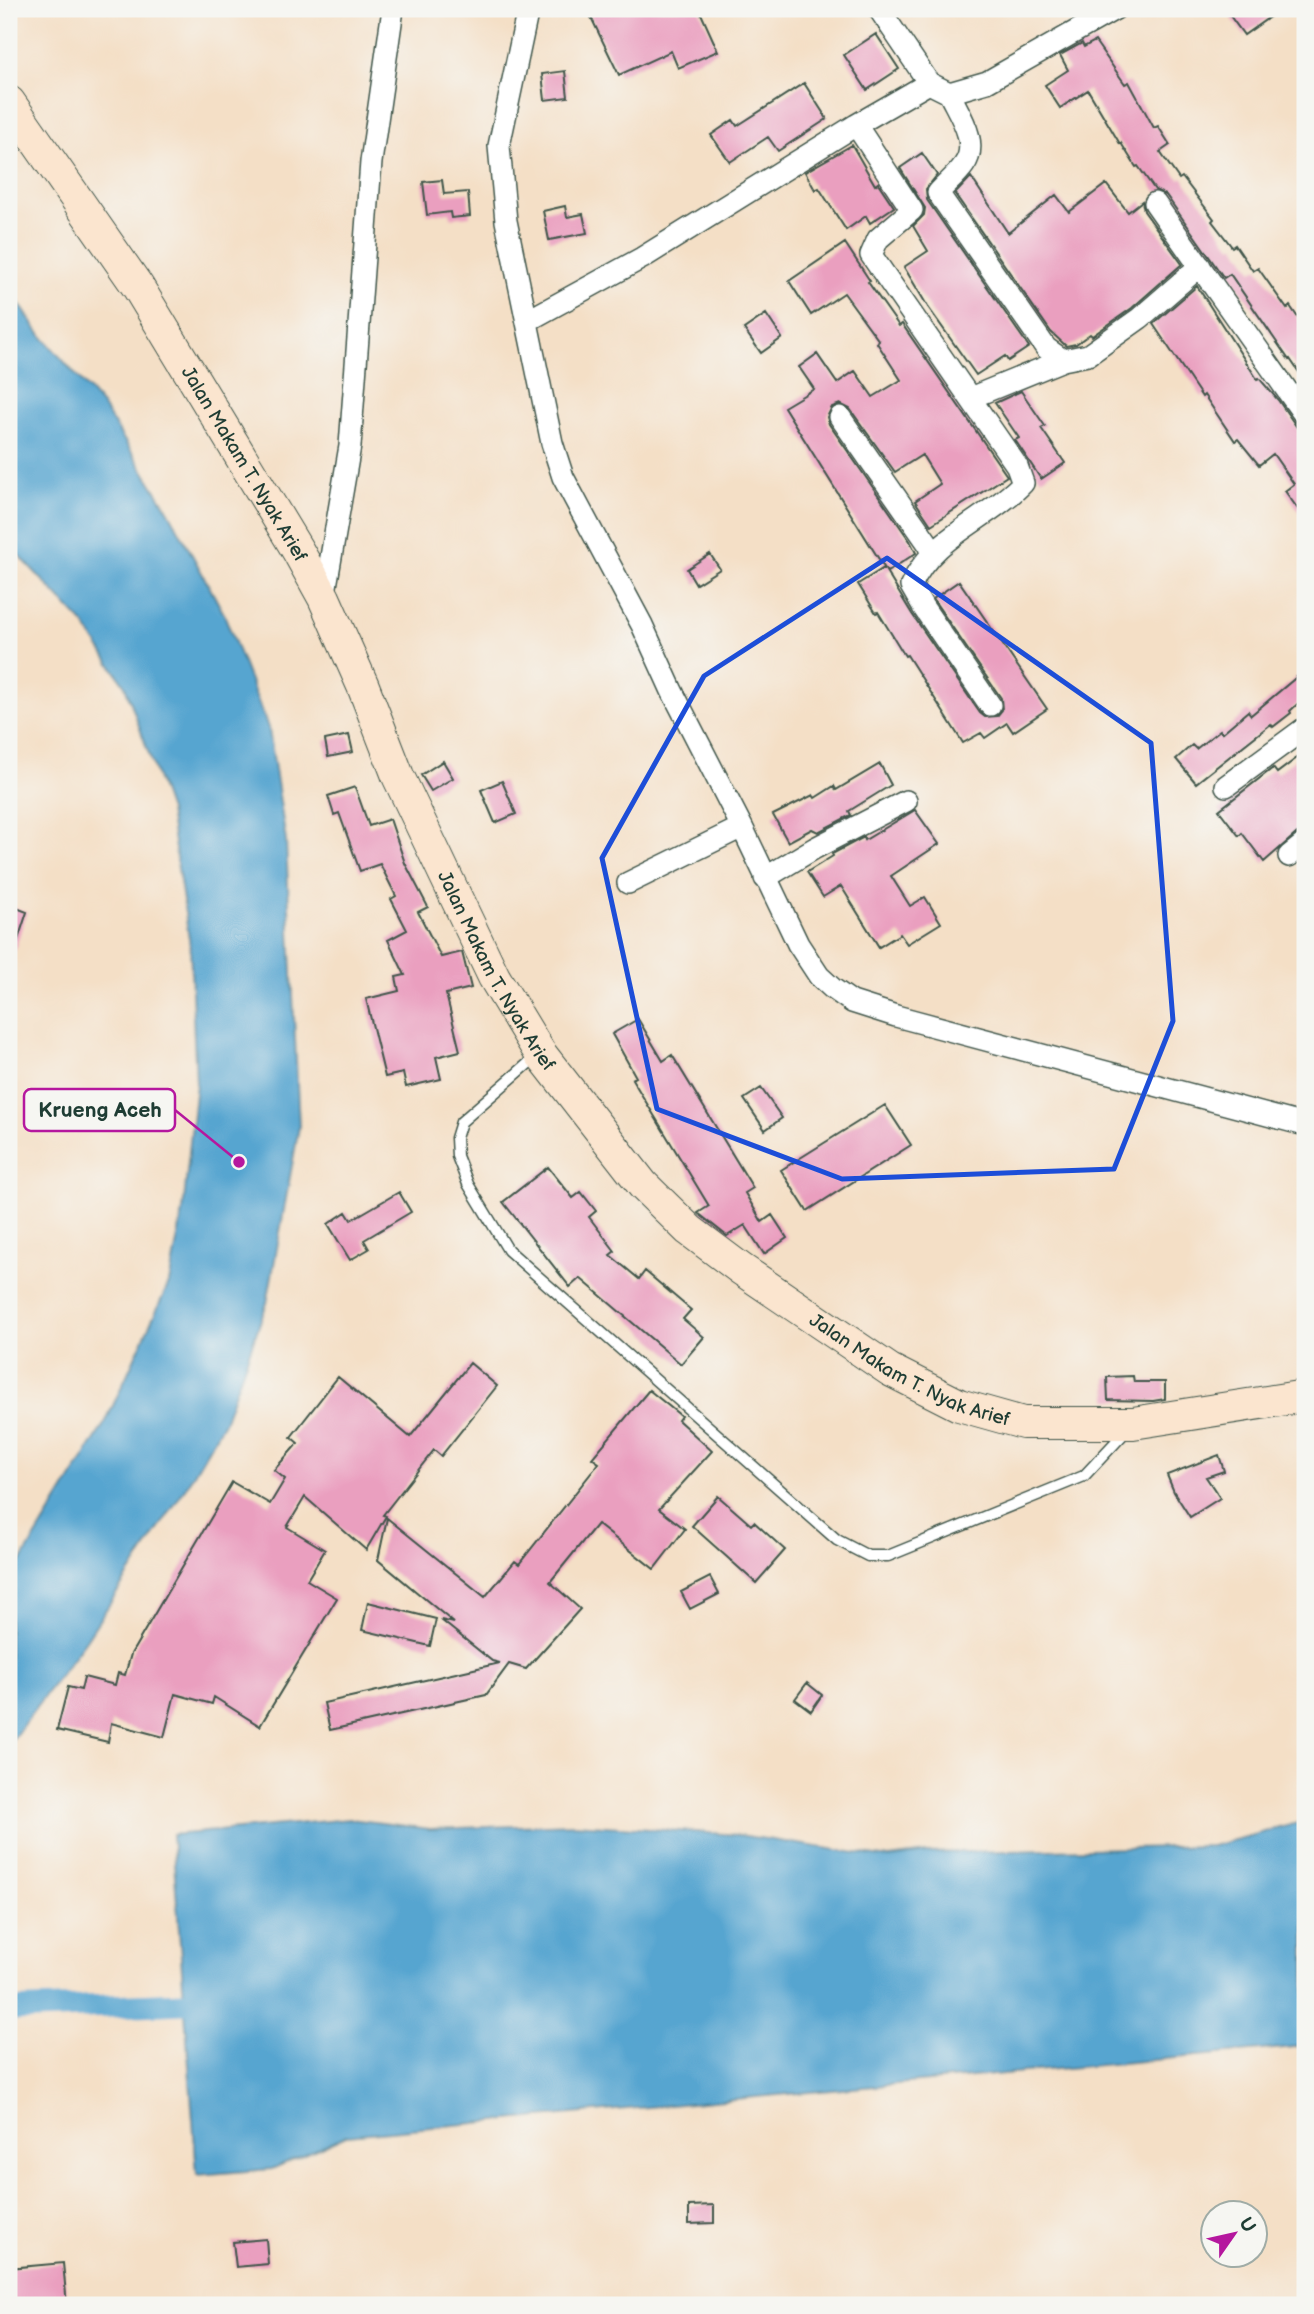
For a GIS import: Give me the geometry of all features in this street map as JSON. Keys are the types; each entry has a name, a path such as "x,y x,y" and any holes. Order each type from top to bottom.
{"street":[{"path":"324,598 350,446 371,162 394,9"},
{"path":"528,9 499,146 506,221 552,443 563,477 642,625 798,944 819,976 852,1002 896,1016 1305,1125"},
{"path":"879,9 929,83 949,93 970,139 970,152 965,164 938,193 912,210 878,239 871,255 1017,466 1023,483 1010,498 934,552 917,572 911,586 990,705"},
{"path":"949,93 987,82 1115,9"},
{"path":"527,321 642,258 856,125 929,83"},
{"name":"Jalan Makam T. Nyak Arief","path":"9,102 138,287 298,551 324,598 363,686 398,776 494,977 540,1053 643,1185 689,1230 741,1269 890,1370 959,1405 1023,1423 1133,1423 1305,1396"},
{"path":"856,125 912,210"},
{"path":"938,193 1046,348 1063,360"},
{"path":"1155,203 1305,416"},
{"path":"970,398 1063,360 1088,355 1140,318 1200,266"},
{"path":"840,417 934,552"},
{"path":"1226,786 1305,728"},
{"path":"765,878 815,848 906,801"},
{"path":"628,883 741,827"}],"lane":[{"path":"540,1053 461,1122 456,1138 457,1156 468,1184 508,1250 837,1540 868,1556 888,1556 1084,1476 1133,1423"}],"highlighted area":[{"path":"887,558 1151,743 1173,1021 1114,1169 842,1179 657,1109 602,858 704,676"}],"water":[{"path":"9,289 40,334 102,405 168,510 224,614 269,730 286,841 299,1127 267,1303 224,1422 186,1487 86,1640 9,1744 9,1578 106,1421 169,1283 183,1211 196,1083 190,945 169,811 125,686 84,624 16,552 9,511"},
{"path":"350,1819 430,1829 575,1824 739,1835 889,1858 927,1853 1212,1846 1305,1821 1305,2046 347,2135 272,2169 197,2175 172,1835"}],"building":[{"path":"587,9 699,9 718,51 678,68 671,51 619,75"},
{"path":"1225,9 1281,9 1244,35"},
{"path":"876,34 899,69 867,90 844,55"},
{"path":"1095,41 1125,84 1129,82 1154,128 1158,126 1170,145 1160,152 1179,179 1182,177 1232,247 1235,245 1253,271 1258,268 1287,309 1290,306 1305,328 1305,381 1230,274 1224,278 1166,195 1155,190 1138,166 1136,167 1088,90 1060,108 1045,85 1068,70 1060,55 1082,43 1084,47"},
{"path":"565,71 568,97 545,100 542,74"},
{"path":"804,83 827,119 778,151 768,137 730,162 711,135 733,120 737,126"},
{"path":"852,145 875,185 878,183 894,207 870,223 866,216 846,230 819,188 815,190 805,172"},
{"path":"922,153 937,175 926,189 927,200 1029,347 1008,361 1005,356 976,375 928,307 904,267 928,251 913,226 924,215 925,208 900,168"},
{"path":"971,177 1008,233 1056,195 1069,212 1106,184 1128,212 1142,201 1144,211 1182,264 1132,308 1092,336 1090,334 1076,344 1066,346 1051,332 955,194"},
{"path":"442,180 444,194 468,192 470,216 451,218 450,212 427,215 423,182"},
{"path":"565,206 567,217 583,214 587,233 549,240 543,211"},
{"path":"845,243 870,281 868,282 899,326 902,324 1007,476 931,525 915,501 940,484 922,455 895,472 850,409 840,404 832,407 827,417 829,424 916,553 887,572 784,407 814,389 799,367 817,354 837,383 855,371 873,397 901,380 877,343 879,341 844,293 811,315 789,281"},
{"path":"1197,286 1257,379 1259,378 1278,400 1305,439 1305,519 1285,491 1294,484 1273,454 1259,465 1238,439 1235,441 1153,324"},
{"path":"766,314 782,338 761,353 744,329"},
{"path":"1021,391 1045,426 1041,428 1065,463 1041,479 1015,440 1019,438 995,403"},
{"path":"710,554 720,569 696,584 687,569"},
{"path":"884,568 980,713 985,717 997,716 1002,710 1001,698 933,599 959,581 1047,709 1013,732 1007,723 985,738 981,733 963,743 858,584"},
{"path":"1305,670 1305,697 1291,713 1273,727 1271,724 1196,783 1176,759 1192,745 1196,749 1220,730 1222,733 1248,711 1251,715"},
{"path":"349,735 353,752 328,757 325,740"},
{"path":"1305,752 1305,830 1297,833 1264,862 1242,833 1239,836 1219,810 1273,768 1277,773"},
{"path":"443,761 453,778 431,791 421,775"},
{"path":"880,764 891,785 849,811 851,815 818,832 812,829 788,842 773,815 813,795 815,798 834,786 836,790"},
{"path":"502,781 516,814 495,823 481,790"},
{"path":"355,787 369,826 390,819 405,863 428,907 418,912 441,957 462,952 471,988 446,994 460,1051 436,1057 441,1079 406,1087 403,1073 385,1077 366,999 399,991 396,977 405,975 388,940 407,930 391,899 396,896 380,864 360,871 339,813 334,815 328,796"},
{"path":"915,810 939,844 891,876 910,906 925,897 941,923 907,944 900,934 879,947 841,886 823,897 807,872 833,856 832,854 864,837 865,840"},
{"path":"9,905 27,912 12,958 9,958"},
{"path":"638,1019 663,1061 672,1055 753,1188 745,1193 762,1222 772,1215 787,1238 764,1254 745,1225 727,1236 698,1213 709,1206 632,1079 636,1077 612,1034"},
{"path":"761,1088 782,1118 765,1130 744,1099"},
{"path":"885,1105 911,1145 807,1211 781,1170"},
{"path":"548,1167 573,1198 581,1192 596,1211 589,1217 615,1251 610,1255 639,1279 645,1271 691,1310 683,1319 704,1337 681,1364 580,1278 570,1287 503,1202"},
{"path":"399,1192 411,1212 364,1240 369,1249 350,1260 328,1224 346,1212 351,1220"},
{"path":"470,1363 497,1386 441,1456 434,1450 383,1515 386,1516 366,1550 305,1497 287,1527 325,1550 307,1580 337,1598 260,1726 214,1697 212,1704 175,1694 164,1737 111,1723 108,1742 57,1730 68,1687 81,1690 84,1677 115,1685 118,1673 125,1675 131,1654 232,1482 270,1504 285,1479 274,1470 298,1443 291,1437 338,1377 410,1437"},
{"path":"1133,1376 1134,1382 1165,1382 1165,1399 1108,1400 1107,1377"},
{"path":"649,1390 681,1416 678,1420 712,1451 659,1509 685,1529 654,1569 597,1524 550,1582 580,1609 526,1669 509,1664 486,1695 330,1730 324,1703 500,1663 492,1661 441,1620 454,1623 378,1560 387,1518 485,1597 515,1561 519,1564 599,1463 592,1458"},
{"path":"1219,1455 1224,1471 1206,1477 1220,1498 1190,1517 1167,1475"},
{"path":"718,1496 751,1525 754,1522 785,1550 756,1583 692,1526"},
{"path":"710,1577 719,1594 690,1609 681,1592"},
{"path":"368,1602 436,1619 430,1646 362,1630"},
{"path":"807,1683 822,1695 811,1711 795,1699"},
{"path":"714,2205 714,2223 689,2224 689,2206"},
{"path":"266,2239 268,2264 236,2267 233,2242"},
{"path":"63,2263 67,2305 9,2305 9,2268"}],"waterway":[{"path":"9,2010 184,2003"}],"place":[{"name":"Krueng Aceh","path":"239,1162"}]}
